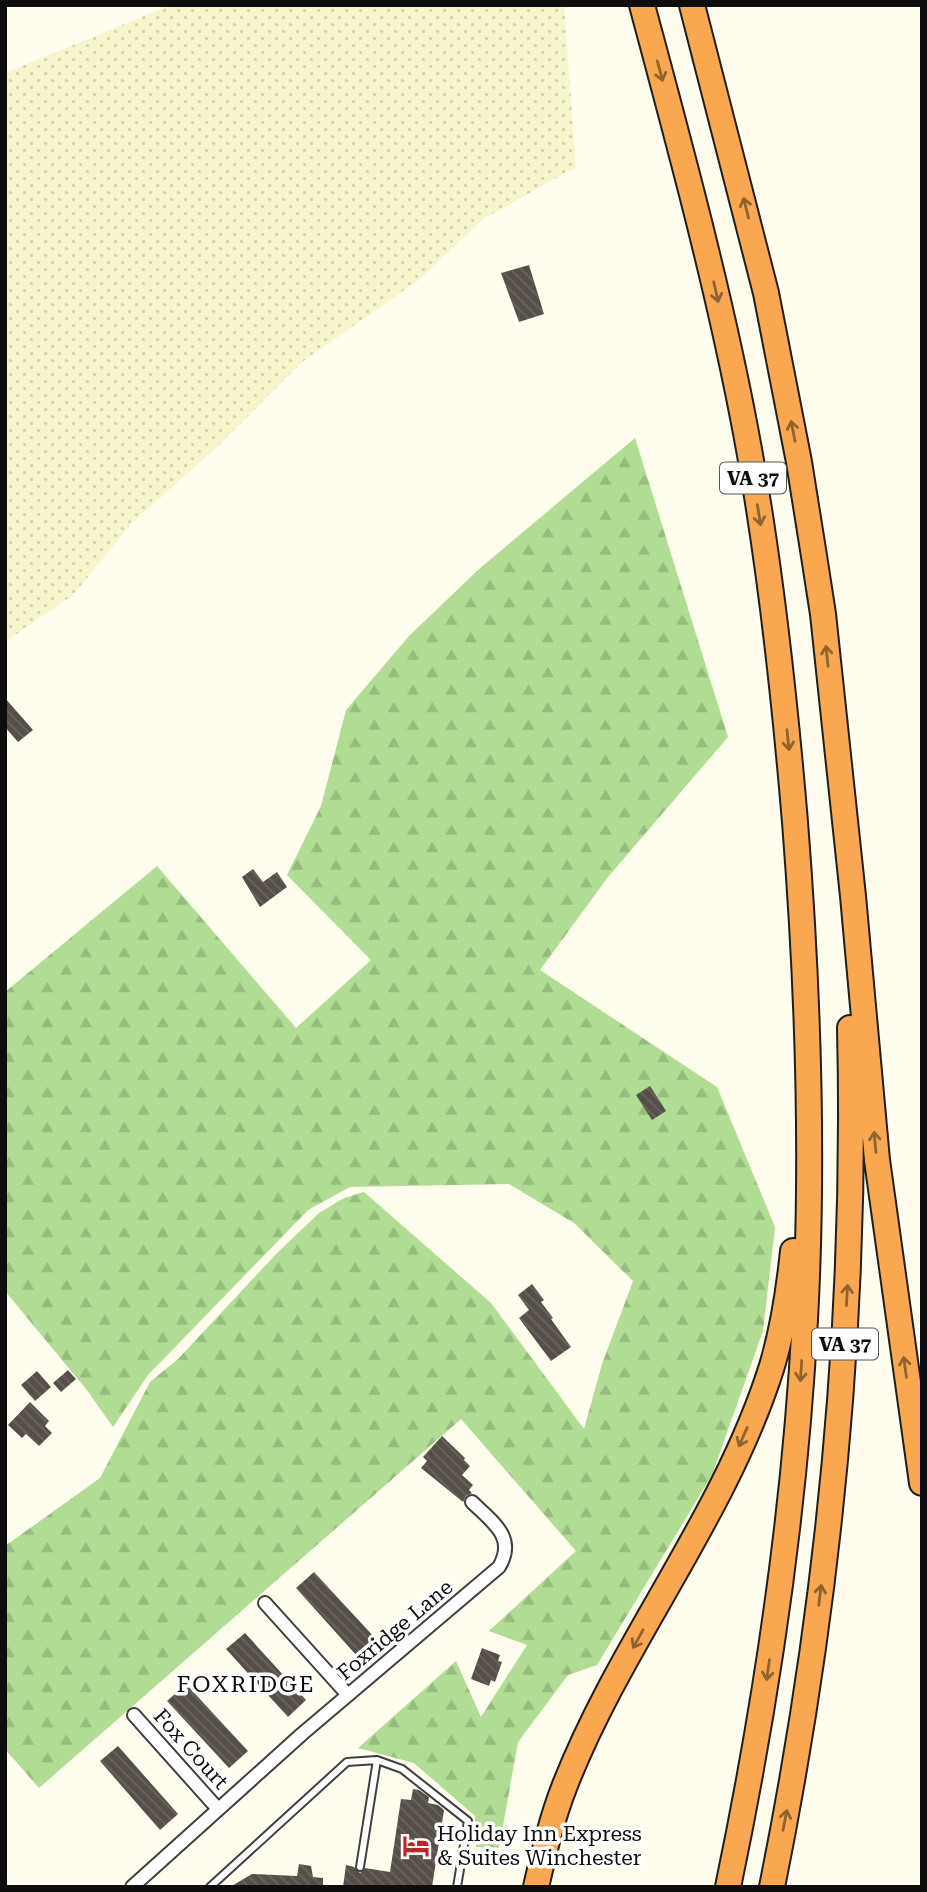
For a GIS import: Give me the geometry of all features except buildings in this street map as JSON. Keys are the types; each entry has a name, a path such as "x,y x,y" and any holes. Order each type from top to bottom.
{"highway":[{"name":"VA 37","path":"642,5 717,293 746,435 778,642 806,960 808,1182 805,1317 796,1442 766,1681 728,1887"},
{"name":"VA 37","path":"692,5 766,292 799,462 823,614 841,797 847,895 852,1132 840,1421 811,1667 796,1765 772,1887"},
{"path":"841,797 853,896 877,1160 922,1483"},
{"path":"536,1887 549,1831 586,1736 717,1494 772,1366 788,1289 796,1222 803,1098 806,960"}],"street":[{"name":"Foxridge Lane","path":"132,1887 348,1695 499,1567 506,1551 505,1541 501,1532 472,1502"},
{"path":"265,1603 348,1695"},
{"name":"Fox Court","path":"134,1715 218,1809"}],"lane":[{"path":"360,1867 377,1760"},
{"path":"210,1887 347,1762 377,1760 402,1769 468,1821 457,1887"}],"green space":[{"path":"171,5 564,5 576,167 483,219 420,279 302,362 217,447 132,523 73,595 5,642 5,73"},
{"path":"635,438 728,737 608,877 540,970 717,1087 775,1227 763,1331 712,1475 597,1665 568,1675 518,1742 499,1848 476,1847 475,1816 414,1763 358,1748 456,1661 481,1717 527,1645 489,1631 576,1551 461,1419 39,1788 5,1749 5,1546 100,1478 150,1382 178,1359 277,1253 319,1213 344,1198 364,1192 491,1303 584,1429 602,1364 633,1281 574,1223 509,1184 350,1187 308,1210 148,1375 113,1427 86,1389 5,1291 5,992 157,866 296,1028 371,960 287,875 321,806 346,710 409,636 479,569"}],"place":[{"name":"Holiday Inn Express & Suites Winchester","path":"416,1846"}],"district":[{"name":"FOXRIDGE","path":"246,1684"}]}
